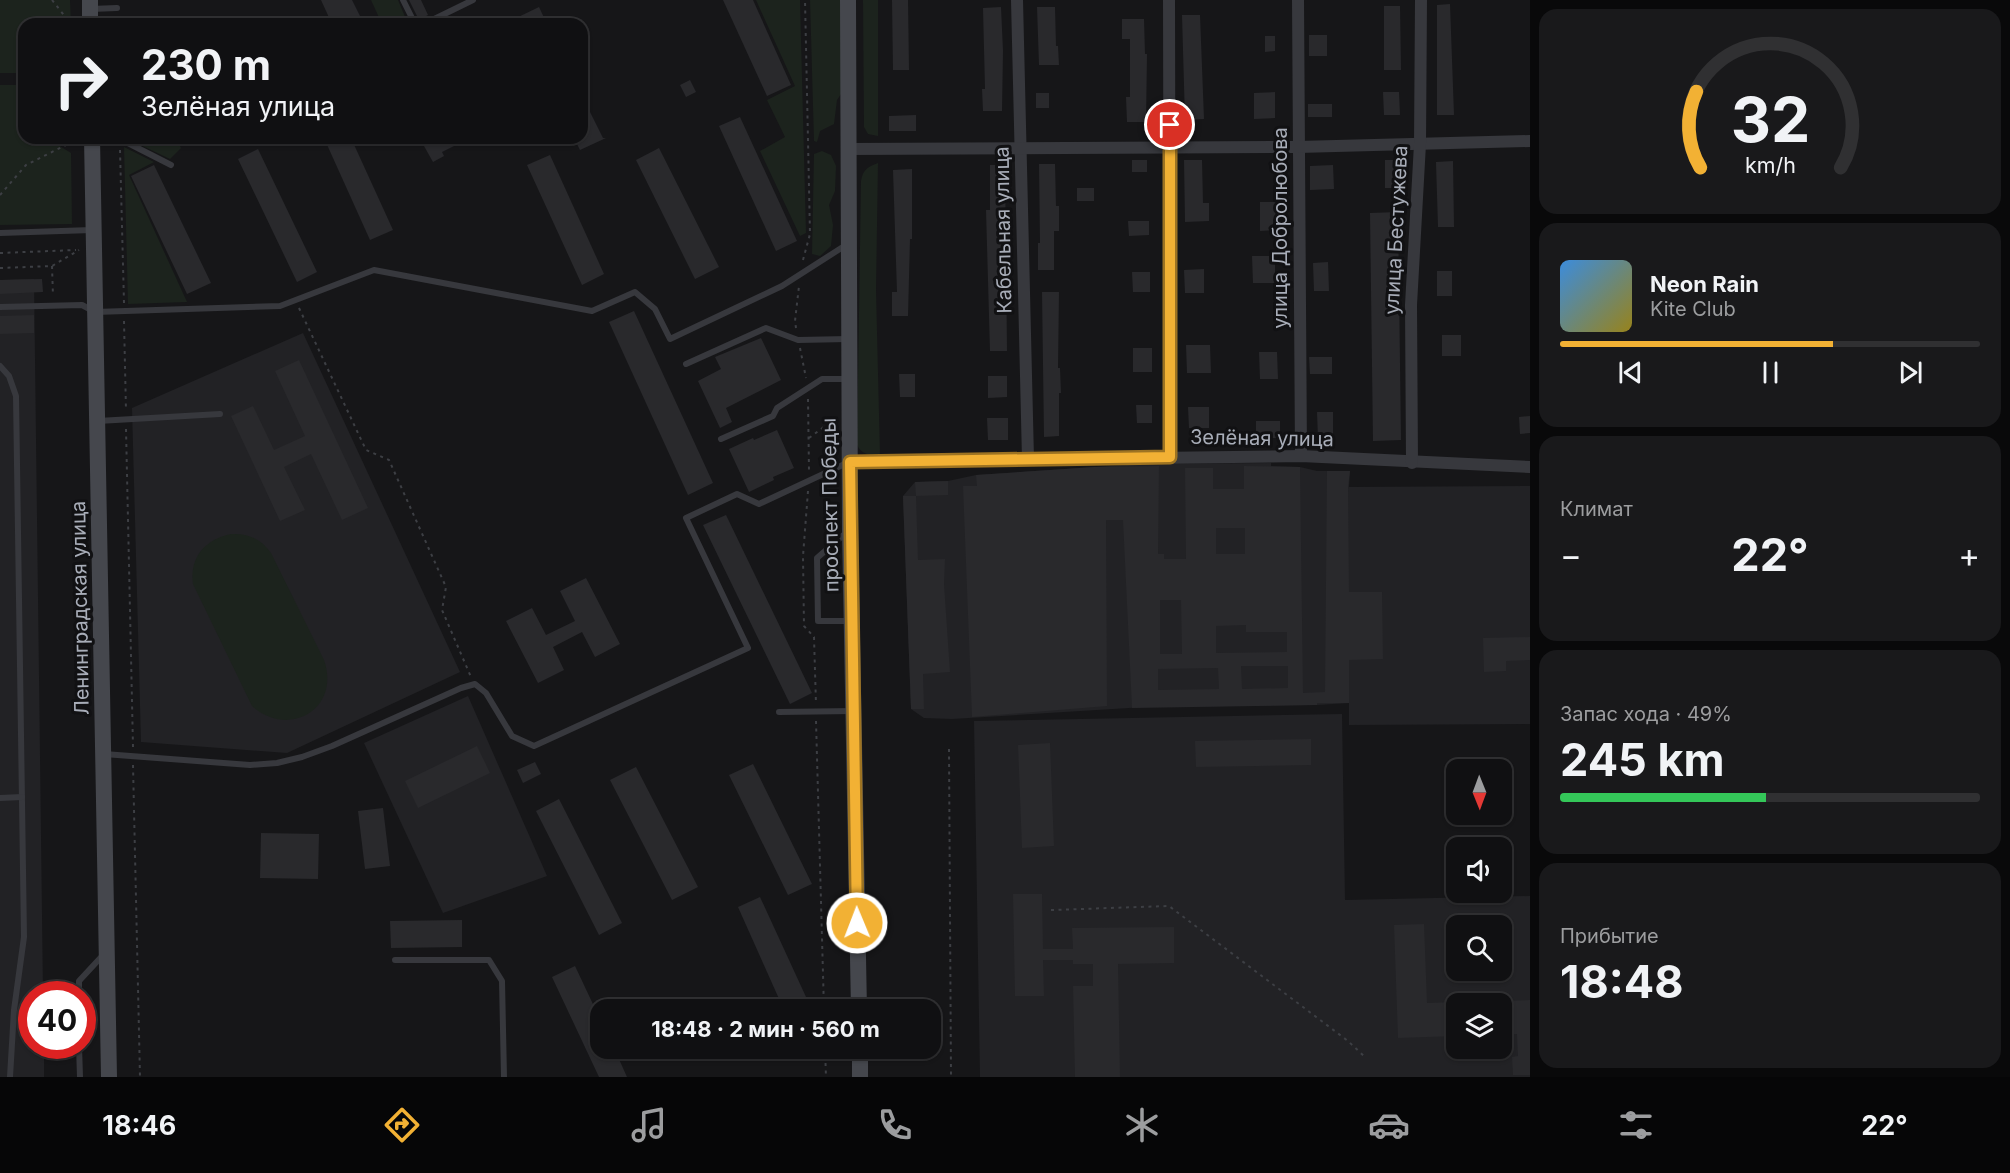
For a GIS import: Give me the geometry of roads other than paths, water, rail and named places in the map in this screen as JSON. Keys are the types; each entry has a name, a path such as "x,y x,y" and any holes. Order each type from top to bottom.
{"street":[{"name":"проспект Победы","path":"848,0 850,530 859,999"},
{"name":"Кабельная улица","path":"1017,0 1028,459"},
{"path":"1169,0 1170,457"},
{"name":"улица Добролюбова","path":"1298,0 1301,456"},
{"name":"улица Бестужева","path":"1412,463 1411,305 1420,144 1421,0"},
{"path":"848,149 1298,147 1530,141"},
{"name":"Ленинградская улица","path":"88,144 94,230 109,1077"},
{"name":"Зелёная улица","path":"850,462 1301,456 1530,467"},
{"path":"860,1059 860,1077"}],"lane":[{"path":"403,0 412,18"},
{"path":"436,18 473,0"},
{"path":"90,11 117,8"},
{"path":"130,144 171,165"},
{"path":"0,232 94,230"},
{"path":"0,306 82,305 95,312 280,306 374,270 592,311 635,292 655,309 670,339 783,286 849,243"},
{"path":"686,364 765,328 798,340 849,339"},
{"path":"0,366 9,376 16,396 24,937 14,1010 10,1077"},
{"path":"721,439 773,416 777,408 822,379 850,379"},
{"path":"97,422 220,414"},
{"path":"103,754 250,765 277,763 332,746 461,688 475,684 486,693 512,736 534,746 748,648 686,518 737,494 759,504 850,462"},
{"path":"850,530 817,558 818,621 852,621"},
{"path":"779,712 854,711"},
{"path":"0,798 22,797"},
{"path":"79,981 107,951"},
{"path":"395,960 489,960 502,981 504,1077"},
{"path":"79,1059 80,1077"}]}
